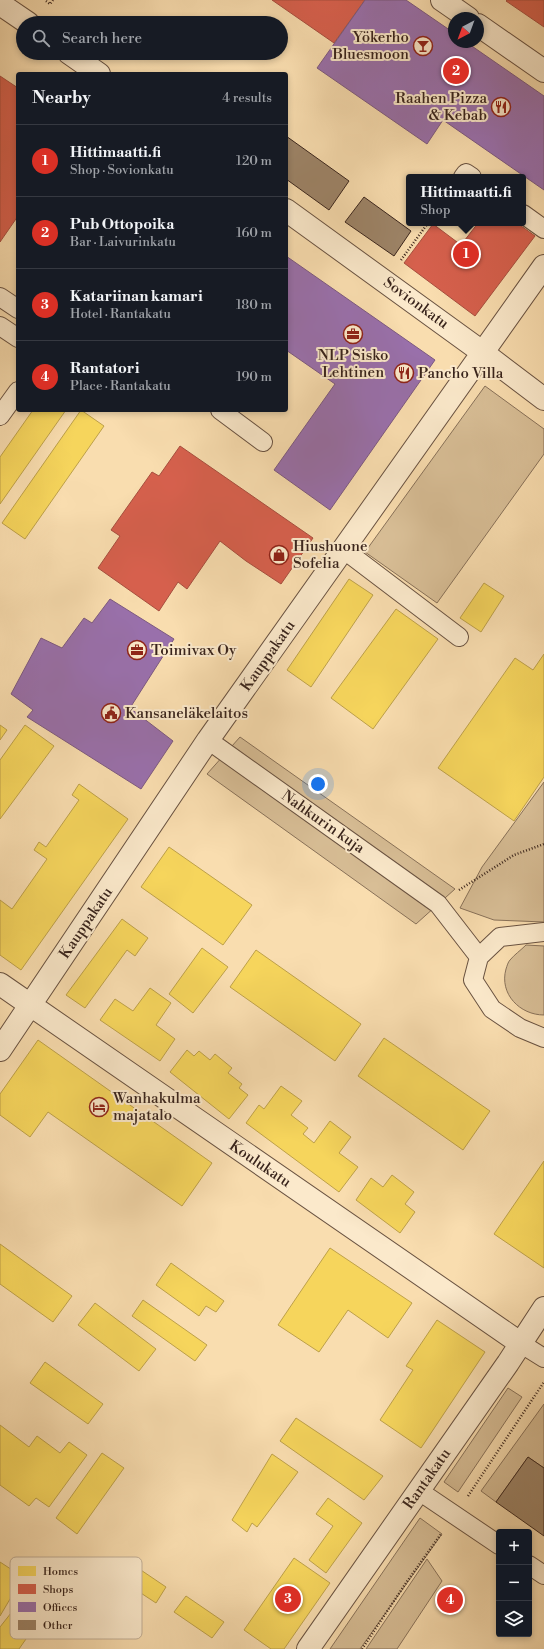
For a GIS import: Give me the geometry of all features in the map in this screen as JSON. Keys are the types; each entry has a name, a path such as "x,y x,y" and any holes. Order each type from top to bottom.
{"street":[{"path":"442,0 459,12"},
{"path":"0,4 18,16"},
{"path":"484,29 544,71"},
{"path":"79,60 96,72"},
{"name":"Sovionkatu","path":"288,211 384,280 544,399"},
{"name":"Kauppakatu","path":"0,1050 208,740 544,266"},
{"name":"Koulukatu","path":"0,984 520,1343"},
{"name":"Rantakatu","path":"308,1649 508,1363 544,1308"}],"lane":[{"path":"526,216 544,229"},
{"path":"0,297 16,308"},
{"path":"0,326 16,337"},
{"path":"0,416 16,393"},
{"path":"223,412 263,442"},
{"path":"343,549 459,637"},
{"name":"Nahkurin kuja","path":"208,740 438,904 480,957"},
{"path":"544,932 500,937 480,957 473,980 492,1009 520,1028 544,1038"},
{"path":"520,1343 544,1358"},
{"path":"419,1491 496,1543"},
{"path":"532,1567 544,1575"}],"path":[{"path":"44,0 50,4 54,0"},
{"path":"384,280 405,256 426,226"},
{"path":"438,904 514,855 544,844"}],"shaded area":[{"path":"485,386 544,429 544,454 437,603 365,552"},
{"path":"240,737 455,889 416,924 207,774"},
{"path":"544,782 544,922 494,920 460,908 482,867"},
{"path":"526,945 544,946 544,1015 535,1014 520,1007 513,1001 506,987 505,978 508,963 513,956"},
{"path":"508,1388 522,1397 458,1492 444,1482"},
{"path":"544,1404 544,1468 528,1457 496,1502 481,1491"},
{"path":"420,1518 442,1534 360,1649 330,1649"},
{"path":"427,1559 442,1581 397,1649 366,1649"}],"building: Homes":[{"path":"32,412 65,412 0,504 0,457"},
{"path":"80,412 84,412 104,426 25,539 2,523"},
{"path":"349,579 373,595 311,687 287,670"},
{"path":"484,583 504,596 481,632 460,618"},
{"path":"396,609 438,639 373,729 331,698"},
{"path":"544,654 544,777 514,821 438,768 515,658 533,670"},
{"path":"0,725 7,730 0,740"},
{"path":"25,725 54,746 0,819 0,760"},
{"path":"79,784 128,819 21,970 0,955 0,900 12,909 47,859 34,850 39,842 46,847 79,800 72,795"},
{"path":"169,847 252,905 223,945 141,887"},
{"path":"122,919 148,938 135,956 127,950 85,1008 66,995"},
{"path":"202,948 228,967 193,1013 169,994"},
{"path":"256,950 361,1024 335,1061 230,987"},
{"path":"150,988 171,1003 156,1025 175,1039 160,1061 100,1020 115,999 133,1011"},
{"path":"384,1038 490,1111 463,1150 358,1076"},
{"path":"38,1040 212,1163 182,1206 48,1112 30,1137 0,1115 0,1094"},
{"path":"187,1050 194,1056 199,1051 210,1060 215,1054 232,1068 228,1073 242,1084 239,1088 248,1095 229,1119 170,1072"},
{"path":"281,1086 302,1101 291,1115 308,1128 303,1134 314,1143 330,1121 351,1137 339,1153 358,1167 339,1192 246,1123 259,1105 264,1109"},
{"path":"544,1161 544,1268 494,1234"},
{"path":"392,1175 414,1192 405,1204 415,1212 400,1233 356,1200 371,1178 383,1187"},
{"path":"0,1244 72,1296 53,1322 0,1284"},
{"path":"330,1248 412,1303 388,1338 348,1310 319,1352 278,1325"},
{"path":"171,1263 224,1301 216,1312 206,1306 199,1316 156,1285"},
{"path":"143,1300 207,1345 195,1361 132,1316"},
{"path":"95,1303 156,1349 139,1371 78,1325"},
{"path":"437,1320 485,1352 421,1448 380,1420 413,1370 406,1366"},
{"path":"45,1362 103,1404 88,1424 30,1383"},
{"path":"296,1418 383,1476 364,1500 280,1441"},
{"path":"0,1425 29,1447 37,1436 60,1453 69,1442 87,1455 49,1507 36,1498 29,1506 0,1485"},
{"path":"102,1453 124,1468 77,1534 56,1518"},
{"path":"272,1454 298,1472 257,1527 252,1523 247,1532 232,1520"},
{"path":"328,1498 362,1523 326,1573 309,1560 333,1526 316,1514"},
{"path":"294,1558 330,1583 284,1649 271,1649 244,1630"},
{"path":"0,1562 10,1569 10,1599 0,1616"},
{"path":"142,1571 166,1587 156,1603 142,1594"},
{"path":"186,1596 224,1622 212,1638 174,1612"},
{"path":"10,1614 10,1639 26,1639 19,1649 0,1649 0,1627"}],"building: Shops":[{"path":"272,0 365,0 334,43"},
{"path":"544,0 544,27 506,1"},
{"path":"0,76 16,87 16,219 0,242"},
{"path":"432,226 436,226 461,245 476,226 521,226 535,236 475,316 404,263"},
{"path":"180,446 313,538 281,584 246,561 220,541 187,589 178,582 159,611 98,568 120,536 111,530 152,472 159,476"}],"building: Offices":[{"path":"365,0 406,0 448,29 448,48 475,48 544,96 544,190 526,178 526,174 521,174 443,120 427,144 317,68"},
{"path":"288,257 435,360 330,510 274,470 335,384 288,351"},
{"path":"110,599 174,639 130,708 173,741 141,789 27,717 33,710 11,694 41,638 62,648 84,618 92,623"}],"building: Other":[{"path":"288,137 349,181 329,210 288,180"},
{"path":"364,197 411,231 394,256 345,222"},
{"path":"528,1457 544,1468 544,1536 496,1502"}],"place":[{"name":"Yökerho Bluesmoon","path":"423,46"},
{"name":"Pub Ottopoika","path":"456,71"},
{"name":"Raahen Pizza & Kebab","path":"501,107"},
{"name":"Hittimaatti.fi","path":"466,254"},
{"name":"NLP Sisko Lehtinen","path":"353,334"},
{"name":"Pancho Villa","path":"404,373"},
{"name":"Hiushuone Sofelia","path":"279,555"},
{"name":"Toimivax Oy","path":"137,650"},
{"name":"Kansaneläkelaitos","path":"111,713"},
{"name":"Wanhakulma majatalo","path":"99,1107"},
{"name":"Katariinan kamari","path":"288,1599"},
{"name":"Rantatori","path":"450,1600"}]}
